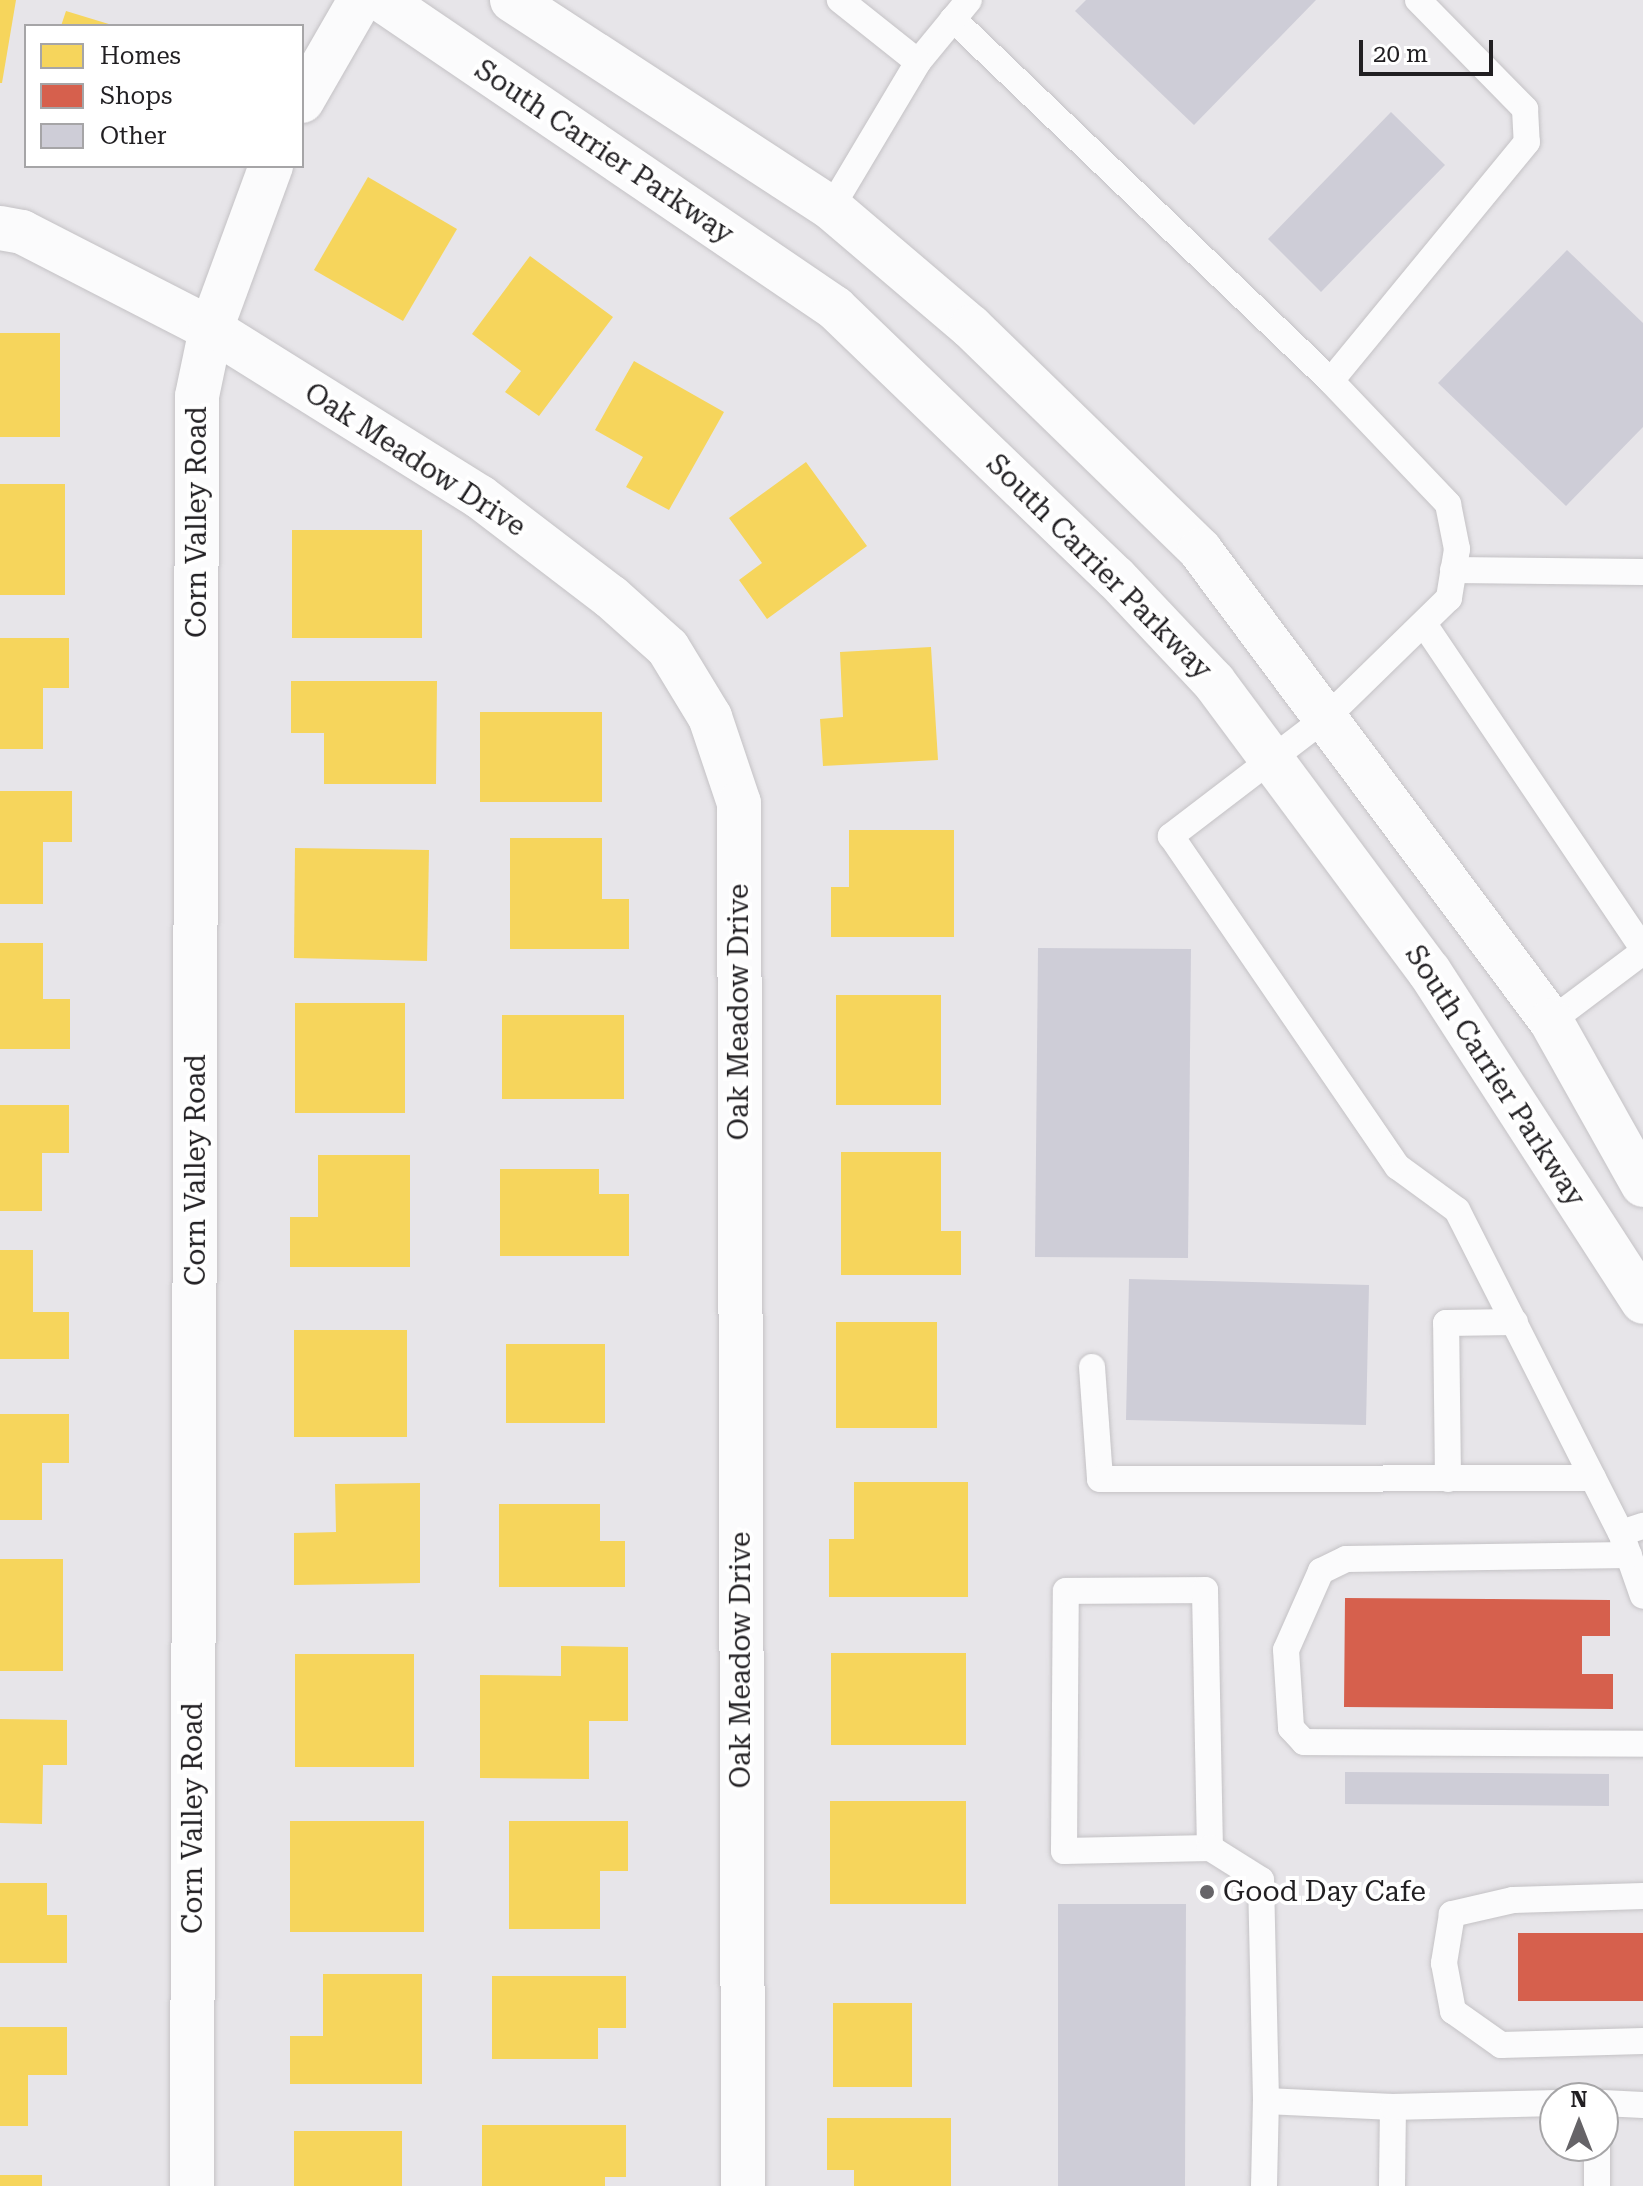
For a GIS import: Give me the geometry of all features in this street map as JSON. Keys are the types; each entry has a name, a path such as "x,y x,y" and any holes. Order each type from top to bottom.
{"street":[{"path":"304,98 360,0"},
{"name":"South Carrier Parkway","path":"382,0 835,308 1116,578 1214,682 1429,971 1643,1302"},
{"path":"512,0 831,208 971,327 1200,550 1328,716 1551,1021 1643,1185"},
{"path":"553,0 588,52"},
{"name":"Corn Valley Road","path":"192,2186 197,396 211,329 270,168"},
{"name":"Oak Meadow Drive","path":"0,228 22,232 211,329 480,497 611,597 668,648 710,717 739,803 743,2186"}],"lane":[{"path":"840,0 918,62"},
{"path":"1331,381 1527,142 1525,109 1418,0"},
{"path":"831,208 918,62 961,10 1331,381 1448,504 1457,549 1449,598 1328,716 1171,836 1398,1167 1457,1210 1593,1478 1631,1538 1643,1596"},
{"path":"1453,570 1643,572"},
{"path":"1424,624 1643,950 1551,1021"},
{"path":"1448,1479 1446,1323 1515,1322"},
{"path":"1092,1367 1100,1479 1593,1478"},
{"path":"1631,1538 1346,1559 1321,1571 1286,1650 1291,1728 1304,1742 1643,1744"},
{"path":"1210,1848 1205,1590 1066,1591 1064,1851 1210,1848 1261,1880 1266,2101 1264,2186"},
{"path":"1643,1896 1513,1900 1452,1914 1444,1963 1453,2011 1501,2045 1643,2041"},
{"path":"1266,2101 1393,2107 1539,2103"},
{"path":"1619,2104 1643,2105"},
{"path":"1392,2186 1393,2107"},
{"path":"1597,2162 1597,2186"}],"building: Homes":[{"path":"0,0 16,0 2,83 0,83"},
{"path":"66,11 109,24 62,24"},
{"path":"368,177 457,229 403,321 314,270"},
{"path":"530,256 613,317 539,416 505,392 521,371 472,334"},
{"path":"0,333 60,333 60,437 0,437"},
{"path":"634,361 724,412 669,510 626,487 643,457 595,430"},
{"path":"806,462 867,546 767,619 739,580 762,563 729,518"},
{"path":"0,484 65,484 65,595 0,595"},
{"path":"292,530 422,530 422,638 292,638"},
{"path":"0,638 69,638 69,688 43,688 43,749 0,749"},
{"path":"931,647 938,760 823,766 820,719 843,717 840,652"},
{"path":"291,681 437,681 436,784 324,784 324,733 291,733"},
{"path":"480,712 602,712 602,802 480,802"},
{"path":"0,791 72,791 72,842 43,842 43,904 0,904"},
{"path":"849,830 954,830 954,937 831,937 831,887 849,887"},
{"path":"510,838 602,838 602,899 629,899 629,949 510,949"},
{"path":"295,848 429,850 427,961 294,958"},
{"path":"0,943 43,943 43,999 70,999 70,1049 0,1049"},
{"path":"836,995 941,995 941,1105 836,1105"},
{"path":"295,1003 405,1003 405,1113 295,1113"},
{"path":"502,1015 624,1015 624,1099 502,1099"},
{"path":"0,1105 69,1105 69,1153 42,1153 42,1211 0,1211"},
{"path":"841,1152 941,1152 941,1231 961,1231 961,1275 841,1275"},
{"path":"318,1155 410,1155 410,1267 290,1267 290,1217 318,1217"},
{"path":"500,1169 599,1169 599,1194 629,1194 629,1256 500,1256"},
{"path":"0,1250 33,1250 33,1312 69,1312 69,1359 0,1359"},
{"path":"836,1322 937,1322 937,1428 836,1428"},
{"path":"294,1330 407,1330 407,1437 294,1437"},
{"path":"506,1344 605,1344 605,1423 506,1423"},
{"path":"0,1414 69,1414 69,1463 42,1463 42,1520 0,1520"},
{"path":"854,1482 968,1482 968,1597 829,1597 829,1539 854,1539"},
{"path":"420,1483 420,1583 294,1585 294,1533 336,1532 335,1484"},
{"path":"499,1504 600,1504 600,1541 625,1541 625,1587 499,1587"},
{"path":"0,1559 63,1559 63,1671 0,1671"},
{"path":"561,1646 628,1647 628,1721 589,1721 589,1779 480,1778 480,1675 561,1676"},
{"path":"831,1653 966,1653 966,1745 831,1745"},
{"path":"295,1654 414,1654 414,1767 295,1767"},
{"path":"0,1719 67,1720 67,1765 43,1765 42,1824 0,1823"},
{"path":"830,1801 966,1801 966,1904 830,1904"},
{"path":"290,1821 424,1821 424,1932 290,1932"},
{"path":"509,1821 628,1821 628,1871 600,1871 600,1929 509,1929"},
{"path":"0,1883 47,1883 47,1915 67,1915 67,1963 0,1963"},
{"path":"323,1974 422,1974 422,2084 290,2084 290,2036 323,2036"},
{"path":"492,1976 626,1976 626,2028 598,2028 598,2059 492,2059"},
{"path":"833,2003 912,2003 912,2087 833,2087"},
{"path":"0,2027 67,2027 67,2075 28,2075 28,2126 0,2126"},
{"path":"827,2118 951,2118 951,2186 854,2186 854,2170 827,2170"},
{"path":"482,2125 626,2125 626,2177 605,2177 605,2186 482,2186"},
{"path":"294,2131 402,2131 402,2186 294,2186"},
{"path":"0,2175 42,2175 42,2186 0,2186"}],"building: Shops":[{"path":"1345,1598 1610,1600 1610,1636 1582,1636 1582,1674 1613,1674 1613,1709 1344,1707"},
{"path":"1518,1933 1643,1933 1643,2001 1518,2001"}],"building: Other":[{"path":"1086,0 1316,0 1194,125 1075,11"},
{"path":"1391,112 1445,165 1321,292 1268,239"},
{"path":"1567,250 1643,323 1643,427 1566,506 1438,383"},
{"path":"1038,948 1191,949 1188,1258 1035,1257"},
{"path":"1129,1279 1369,1285 1366,1425 1126,1420"},
{"path":"1345,1772 1609,1774 1609,1806 1345,1804"},
{"path":"1058,1904 1186,1904 1185,2186 1058,2186"}],"place":[{"name":"Good Day Cafe","path":"1207,1892"}]}
